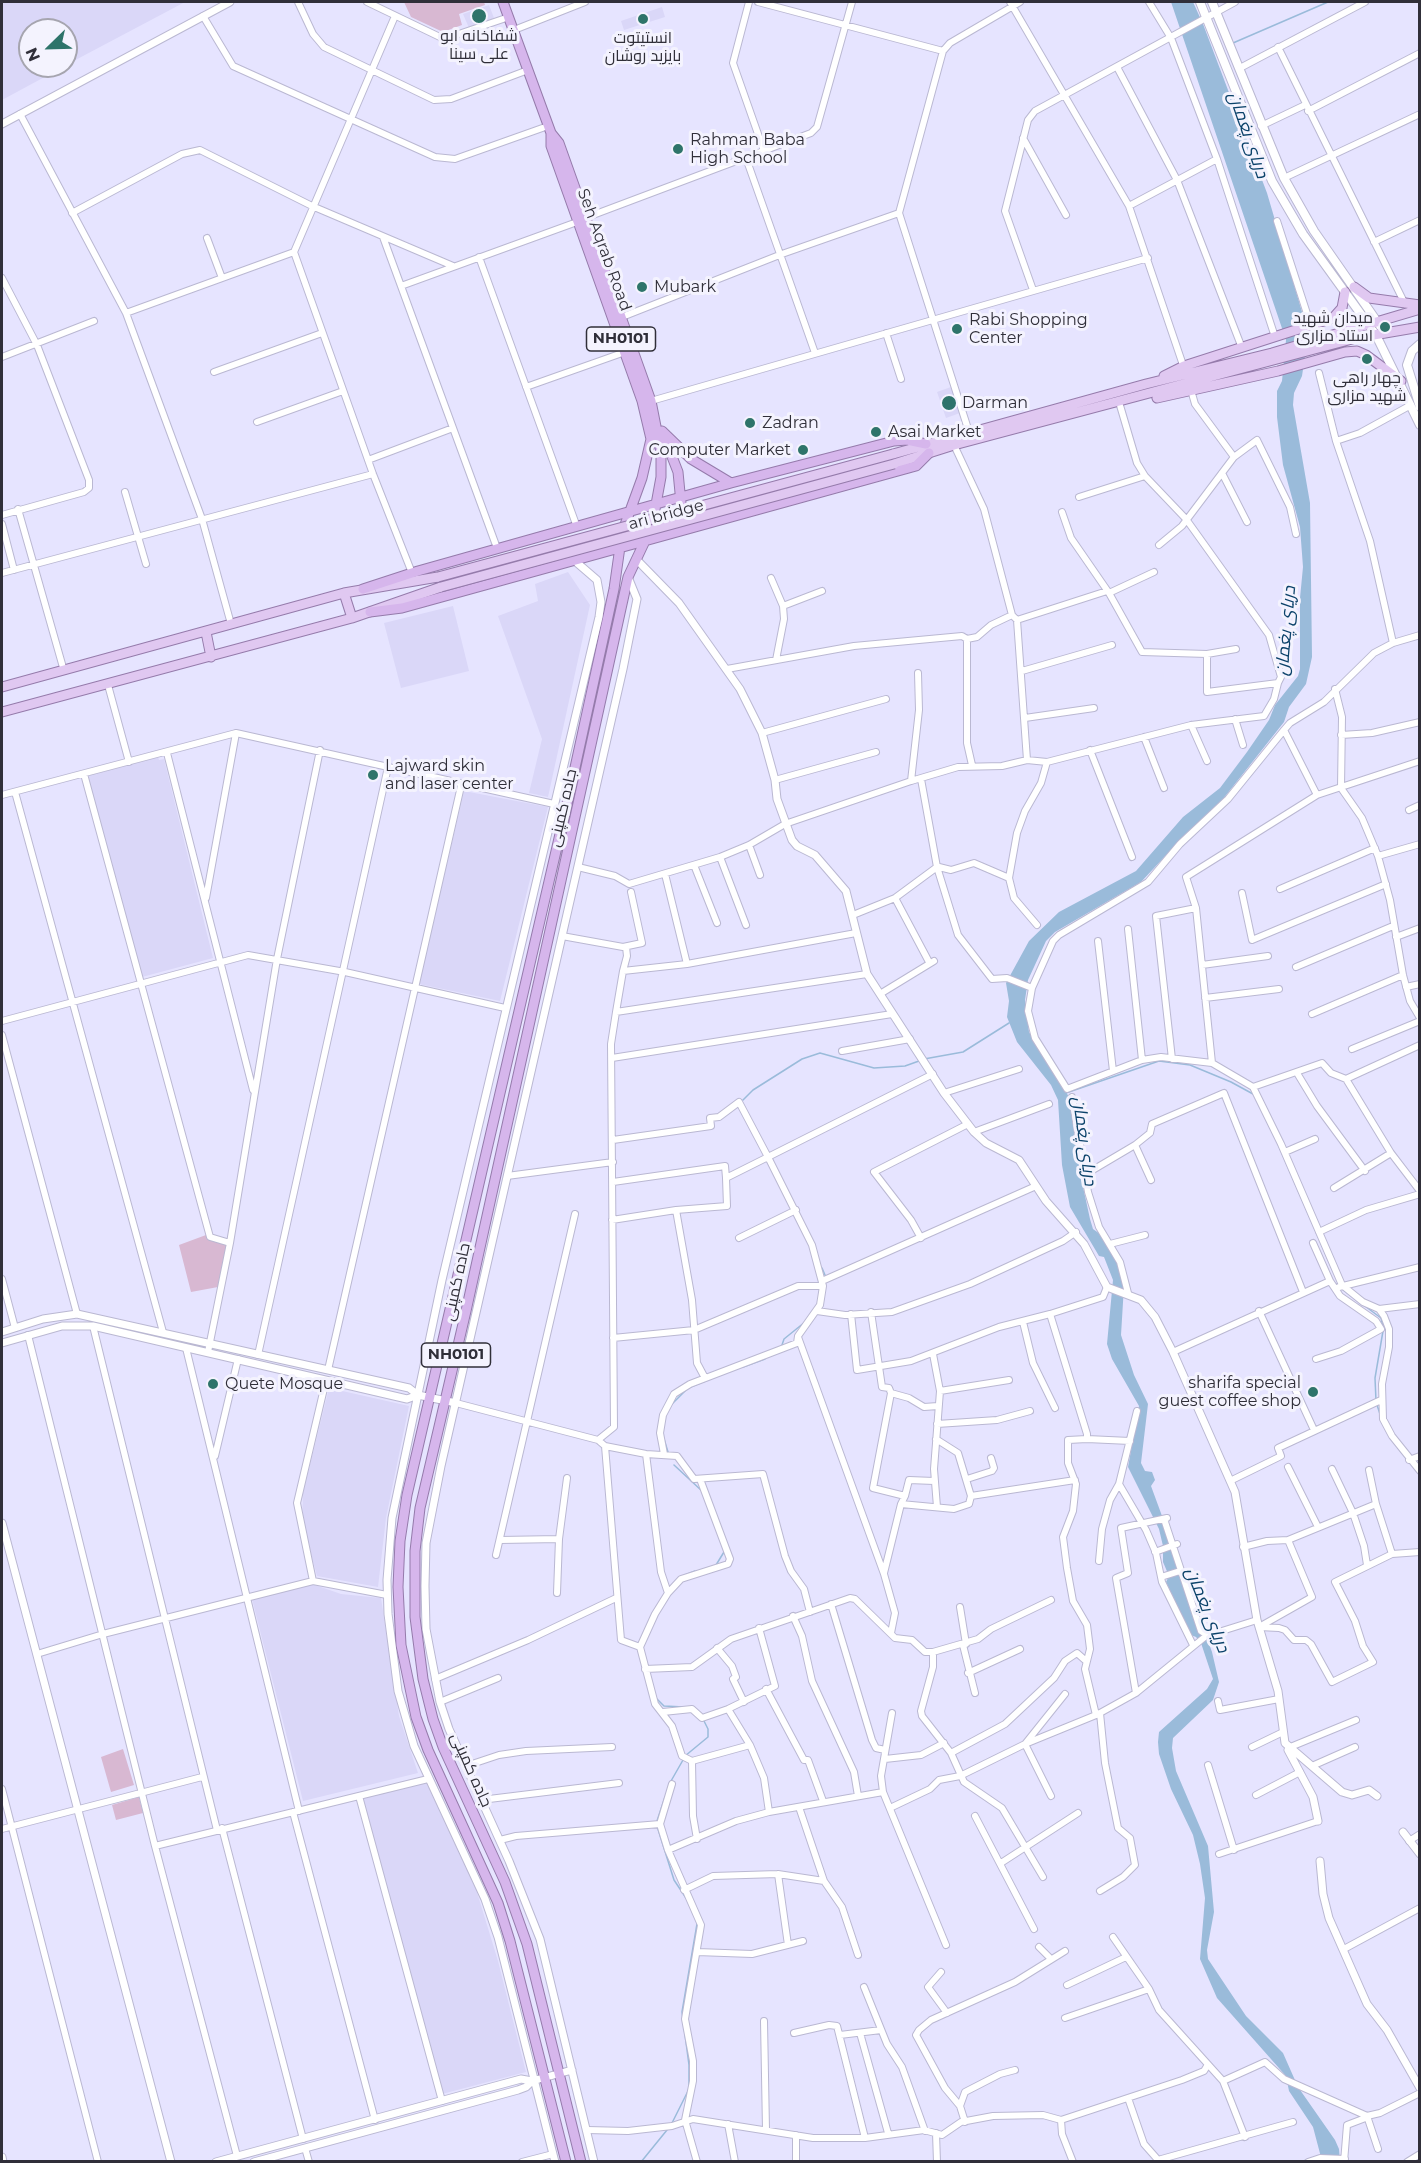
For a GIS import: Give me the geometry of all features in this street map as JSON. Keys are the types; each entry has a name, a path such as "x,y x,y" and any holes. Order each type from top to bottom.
{"highway":[{"name":"Seh Aqrab Road","path":"503,2 550,129 551,146 622,317 660,428 662,462 657,506"},
{"name":"Seh Aqrab Road","path":"581,220 647,417 651,439 642,478 628,513 619,548"},
{"path":"660,428 691,459 731,483"},
{"name":"NH0101","path":"660,428 678,472 682,499 669,536"},
{"path":"363,590 497,548 657,506 731,483 894,441 907,440 927,448 916,466 402,608 370,612"},
{"name":"NH0101","path":"647,541 657,506"},
{"name":"جاده کمپنی","path":"581,2162 527,1944 515,1905 443,1748 423,1679 415,1617 416,1551 420,1508 446,1401 628,577 647,541"},
{"name":"جاده کمپنی","path":"566,2162 537,2079 498,1903 403,1690 399,1613 400,1541 407,1495 574,772 614,589 619,548"},
{"path":"388,1614 399,1613"}],"main road":[{"path":"1200,2 1208,17 1272,181 1303,234 1349,290 1381,334 1401,381 1415,406"},
{"path":"1212,2 1284,178 1349,290 1369,298 1419,307"},
{"path":"1187,378 1242,348 1333,318 1342,308 1349,290"},
{"path":"927,448 954,445 1146,384 1187,378 1278,371 1356,328 1419,307"},
{"path":"1333,318 1356,328"},
{"path":"2,712 352,618 440,582 894,464 969,432 1119,402 1187,378 1273,357 1419,327"},
{"path":"1419,344 1412,351 1407,365 1419,424"},
{"path":"1315,350 1357,351 1383,365 1401,381"},
{"name":"ari bridge","path":"440,582 893,454 927,448"},
{"path":"2,687 344,593 440,582"},
{"path":"344,593 352,618"},
{"path":"206,632 211,657"}],"street":[{"path":"2,124 230,2"},
{"path":"298,2 318,42 371,71 434,100 443,100 528,70"},
{"path":"367,2 444,39 509,17"},
{"path":"513,30 585,2"},
{"path":"749,2 733,63 764,151"},
{"path":"758,2 943,51"},
{"path":"401,286 802,138 817,127 852,2"},
{"path":"969,432 899,213 943,51 950,43 1011,4 1020,2"},
{"path":"1149,2 1171,38 1217,159 1278,336"},
{"path":"1033,290 1005,211 1028,120 1035,111 1064,94 1235,2"},
{"path":"1240,68 1365,2"},
{"path":"1011,4 1129,206 1195,404 1234,457"},
{"path":"203,16 233,66 445,159 455,159 550,129"},
{"path":"395,16 294,252 372,474 412,573"},
{"path":"1278,47 1306,108 1405,304"},
{"path":"1261,126 1306,108 1419,53"},
{"path":"1118,66 1177,180 1242,348"},
{"path":"20,114 126,313 202,519 231,624"},
{"path":"1284,178 1419,114"},
{"path":"1023,138 1066,215"},
{"path":"72,213 191,150 200,150 312,206 453,266"},
{"path":"746,158 782,254 815,353"},
{"path":"1129,206 1217,159"},
{"path":"622,317 782,254 899,213"},
{"path":"1374,242 1419,220"},
{"path":"1277,221 1309,326"},
{"path":"383,237 497,548"},
{"path":"207,238 222,278"},
{"path":"126,313 294,252"},
{"path":"479,257 577,527"},
{"path":"651,401 933,319 983,308 1033,290 1148,258"},
{"path":"2,278 37,345 89,480 89,488 84,492 2,515"},
{"path":"2,357 94,321"},
{"path":"214,372 322,333"},
{"path":"886,333 902,379"},
{"path":"526,387 625,352"},
{"path":"1319,373 1336,441 1370,541 1393,643"},
{"path":"257,422 343,391"},
{"path":"578,867 615,876 625,884 720,857 749,845 785,824 958,767 1002,766 1027,760 1047,762 1191,725 1264,717 1274,699 1281,677 1269,635 1186,519 1145,476 1137,463 1119,402"},
{"path":"1336,441 1360,433 1415,406"},
{"path":"368,460 453,428"},
{"path":"1159,545 1186,519 1234,457 1258,441 1290,507 1296,534"},
{"path":"954,445 984,509 1015,618 1022,671 1027,760"},
{"path":"2,573 372,474"},
{"path":"1222,474 1246,522"},
{"path":"1079,497 1145,476"},
{"path":"125,492 146,564"},
{"path":"18,509 64,671"},
{"path":"1062,512 1071,538 1108,592 1145,654 1207,654 1236,649"},
{"path":"2,524 14,570"},
{"path":"636,560 679,603 727,669 750,706 762,733 776,780 785,824 797,846 815,855 846,891 867,974 944,1093 974,1132 986,1143 1019,1160 1046,1201 1076,1232 1094,1258 1110,1288 1141,1300 1173,1352 1230,1481 1241,1515 1243,1547 1258,1623 1279,1699 1281,1733 1313,1797 1318,1821 1219,1854"},
{"path":"522,2162 554,2158 537,2079 498,1937 485,1899 414,1746 388,1614 387,1595 392,1518 442,1280 601,602 597,580 575,561"},
{"path":"727,669 854,646 962,636 967,639 977,637 991,625 1108,592 1154,572"},
{"path":"594,2162 540,1939 440,1702 426,1629 426,1543 637,599 628,577"},
{"path":"771,578 783,606 784,619 776,660"},
{"path":"783,606 822,591"},
{"path":"1419,635 1393,643 1374,653 1324,702 1289,722 1228,799 1180,843 1148,882 1059,934 1045,952 1030,987 1027,1002 1032,1033 1067,1089 1142,1060 1161,1057 1212,1063 1253,1087 1285,1152 1342,1285 1363,1302 1379,1309 1419,1304"},
{"path":"967,639 967,743 972,765"},
{"path":"1022,671 1112,645"},
{"path":"1207,654 1207,692 1278,684"},
{"path":"911,781 919,710 918,673"},
{"path":"108,685 129,762"},
{"path":"1335,689 1342,717 1341,788 1362,818 1376,848 1386,884 1406,987 1419,1019 1352,1049"},
{"path":"762,733 886,699"},
{"path":"1025,718 1094,708"},
{"path":"1235,719 1243,745"},
{"path":"1341,735 1372,733 1419,722"},
{"path":"1191,725 1207,761"},
{"path":"1284,730 1317,795"},
{"path":"2,795 236,733 388,766 461,786 554,804"},
{"path":"205,902 236,733"},
{"path":"1144,737 1164,788"},
{"path":"209,1348 230,1243 277,959 320,750"},
{"path":"1090,750 1132,857"},
{"path":"776,780 876,752"},
{"path":"167,753 254,1092"},
{"path":"1212,1063 1196,908 1186,877 1317,795 1419,761"},
{"path":"1037,925 1014,898 1009,878 1017,833 1025,811 1041,783 1047,762"},
{"path":"258,1355 345,972 388,766"},
{"path":"84,774 210,1237 230,1243"},
{"path":"921,779 938,867 958,935 992,980 1006,978 1030,987"},
{"path":"328,1370 461,786"},
{"path":"15,792 163,1332"},
{"path":"1409,810 1419,805"},
{"path":"1378,856 1419,844"},
{"path":"749,845 760,876"},
{"path":"1280,889 1376,848"},
{"path":"720,857 746,925"},
{"path":"853,915 895,898 938,867 951,870 974,863 1009,878"},
{"path":"694,866 717,923"},
{"path":"665,874 687,964"},
{"path":"1242,893 1252,940 1386,884"},
{"path":"562,936 626,947 643,941 632,892"},
{"path":"880,994 931,961 895,898"},
{"path":"1172,1059 1156,916 1196,908"},
{"path":"1296,967 1394,926"},
{"path":"1396,937 1419,928"},
{"path":"1128,929 1142,1060"},
{"path":"623,971 687,964 856,933"},
{"path":"1098,941 1113,1071"},
{"path":"598,1440 614,1427 612,1058 616,1012 627,956 626,947"},
{"path":"2,1021 249,955 345,972 505,1008"},
{"path":"1202,964 1268,957"},
{"path":"616,1012 867,974"},
{"path":"1312,1014 1403,975"},
{"path":"1406,987 1419,984"},
{"path":"1205,998 1279,989"},
{"path":"612,1058 892,1014"},
{"path":"2,1035 77,1314"},
{"path":"842,1051 910,1039"},
{"path":"1346,1079 1419,1045"},
{"path":"1253,1087 1322,1063 1331,1074 1346,1079 1391,1153 1419,1193 1366,1210 1319,1232"},
{"path":"944,1093 1019,1069"},
{"path":"1297,1072 1317,1106 1365,1171"},
{"path":"726,1178 933,1074"},
{"path":"1086,1174 1135,1145 1150,1133 1152,1124 1224,1093 1303,1292"},
{"path":"1072,1097 1096,1217 1120,1262 1127,1293"},
{"path":"613,1140 711,1126 710,1118 719,1117 739,1101 796,1210 812,1245 823,1284 817,1311 798,1336 797,1343 705,1378 674,1394 663,1415 660,1433 664,1454"},
{"path":"974,1132 1049,1104"},
{"path":"921,1238 911,1220 874,1172 968,1124"},
{"path":"1285,1152 1315,1139"},
{"path":"1135,1145 1151,1180"},
{"path":"1334,1188 1391,1153"},
{"path":"507,1176 613,1162"},
{"path":"612,1220 676,1210 727,1206 725,1166 614,1182"},
{"path":"613,1338 694,1330 798,1286 823,1284 1036,1186"},
{"path":"676,1210 692,1300 697,1363 705,1378"},
{"path":"739,1238 796,1210"},
{"path":"496,1556 575,1214"},
{"path":"817,1311 851,1314 892,1312 970,1284 1063,1241 1076,1232"},
{"path":"1110,1244 1145,1235"},
{"path":"1313,1243 1335,1289 1347,1302 1376,1321 1380,1331 1316,1359"},
{"path":"1335,1289 1342,1285 1419,1267"},
{"path":"2,1279 15,1328"},
{"path":"1173,1352 1258,1311 1330,1281"},
{"path":"851,1314 858,1370 880,1368 933,1354 999,1326 1023,1322 1103,1298 1110,1288"},
{"path":"1379,1309 1389,1329 1389,1347 1381,1400 1383,1419 1408,1460 1419,1471"},
{"path":"1258,1311 1314,1430"},
{"path":"871,1312 882,1387 889,1388 891,1393 873,1488 904,1496"},
{"path":"2,1332 63,1315 77,1314 163,1332 225,1352 258,1355 409,1388 418,1395 598,1440 605,1446 646,1454 678,1456 694,1479 763,1474 785,1556 791,1571 804,1589 810,1612"},
{"path":"1050,1314 1078,1397 1087,1439"},
{"path":"1023,1322 1026,1343 1033,1363 1055,1408"},
{"path":"2,1343 62,1326 93,1326 186,1348 209,1348"},
{"path":"93,1326 202,1777 219,1829 303,2139"},
{"path":"28,1335 155,1846 237,2156"},
{"path":"798,1336 884,1574 895,1613 891,1633"},
{"path":"186,1348 215,1459 296,1811 375,2120"},
{"path":"225,1352 237,1359 407,1399 418,1395"},
{"path":"933,1354 940,1391 934,1481 937,1508"},
{"path":"215,1459 237,1359"},
{"path":"314,1581 297,1503 326,1380"},
{"path":"940,1391 1009,1380"},
{"path":"891,1393 909,1398 924,1407 939,1406"},
{"path":"1230,1481 1281,1456 1278,1448 1381,1400"},
{"path":"937,1424 997,1420 1030,1411"},
{"path":"1099,1562 1102,1529 1110,1500 1119,1484 1137,1411"},
{"path":"901,1504 954,1509 969,1504 971,1496 958,1453 936,1439"},
{"path":"1100,1891 1135,1865 1130,1839 1118,1828 1098,1714 1085,1669 1090,1649 1088,1625 1073,1601 1063,1537 1073,1511 1075,1480 1068,1463 1068,1440 1130,1441"},
{"path":"605,1446 621,1640 640,1647"},
{"path":"646,1454 660,1572 668,1593"},
{"path":"1408,1460 1419,1456"},
{"path":"967,1479 992,1470 994,1468 991,1458"},
{"path":"1288,1467 1318,1527"},
{"path":"1332,1469 1353,1513 1364,1546 1367,1564"},
{"path":"1369,1470 1376,1504 1392,1554"},
{"path":"557,1593 559,1539 567,1478"},
{"path":"700,1479 730,1559 728,1564 681,1578 655,1614 640,1647 655,1704 672,1726 682,1756 692,1761 750,1745"},
{"path":"884,1574 909,1480 934,1481"},
{"path":"971,1496 1075,1480"},
{"path":"1119,1484 1157,1551 1163,1576 1194,1644"},
{"path":"1243,1547 1267,1541 1288,1540 1376,1504"},
{"path":"1137,1693 1116,1578 1128,1573 1121,1528 1166,1518 1175,1545 1180,1571 1201,1631 1206,1636"},
{"path":"2,1523 171,2162"},
{"path":"500,1540 559,1539"},
{"path":"890,1808 930,1789 939,1780 960,1776 1025,1744 1098,1714 1137,1693 1206,1636 1258,1623 1312,1597 1288,1540"},
{"path":"1157,1551 1175,1545"},
{"path":"1258,1623 1286,1630 1294,1640 1306,1640 1311,1644 1332,1682 1373,1662 1335,1582 1367,1564 1392,1554 1419,1552"},
{"path":"1163,1576 1180,1571"},
{"path":"37,1654 103,1634 314,1581 387,1595"},
{"path":"435,1679 528,1640 616,1598"},
{"path":"645,1669 692,1667 731,1639 850,1598 855,1599 895,1638 912,1640 926,1652 965,1644 1051,1599"},
{"path":"831,1604 872,1740 876,1749 885,1750"},
{"path":"960,1607 968,1673 975,1694"},
{"path":"793,1616 802,1636 812,1681 854,1772 858,1796"},
{"path":"663,1712 696,1710 705,1717 728,1709 776,1686 759,1628"},
{"path":"717,1648 732,1666 736,1677 733,1679 744,1702"},
{"path":"968,1673 1020,1649"},
{"path":"933,1652 933,1667 921,1711 951,1754 960,1776 976,1792 986,1795 1002,1808 1043,1877"},
{"path":"951,1754 1005,1724 1054,1678 1071,1657 1079,1653 1086,1661"},
{"path":"440,1702 498,1678"},
{"path":"766,1689 804,1760 808,1760 823,1801"},
{"path":"1025,1744 1065,1694"},
{"path":"1218,1701 1220,1710 1279,1699"},
{"path":"728,1709 750,1745 764,1778 769,1812"},
{"path":"892,1713 881,1776 883,1792 946,1945"},
{"path":"1287,1748 1356,1720"},
{"path":"1252,1747 1281,1733"},
{"path":"885,1759 921,1755 944,1743"},
{"path":"1025,1744 1051,1796"},
{"path":"466,1766 499,1755 526,1751 612,1747"},
{"path":"1312,1766 1355,1747"},
{"path":"1287,1748 1342,1792 1352,1795 1369,1790 1377,1796"},
{"path":"692,1761 693,1816 697,1839"},
{"path":"1208,1765 1234,1850"},
{"path":"1256,1796 1300,1772"},
{"path":"2,1829 202,1777"},
{"path":"155,1846 428,1779"},
{"path":"481,1800 619,1783"},
{"path":"672,1784 660,1824 684,1890 694,1904 701,1925 685,2019 693,2061 693,2081 685,2120 697,2162"},
{"path":"2,1789 98,2162"},
{"path":"668,1850 736,1821 769,1812 883,1792"},
{"path":"359,1796 442,2101"},
{"path":"798,1807 824,1881 842,1907 858,1955"},
{"path":"1001,1863 1078,1813"},
{"path":"975,1816 1034,1929"},
{"path":"500,1840 516,1836 660,1824"},
{"path":"1402,1832 1419,1854"},
{"path":"1409,1841 1419,1834"},
{"path":"1308,2162 1320,2158 1343,2159 1347,2125 1380,2113 1419,2091 1386,2030 1367,2004 1329,1918 1323,1894 1320,1862"},
{"path":"684,1890 713,1876 778,1874 824,1881"},
{"path":"778,1874 788,1945"},
{"path":"1344,1949 1419,1908"},
{"path":"1113,1937 1149,1989 1159,2010 1207,2066 1223,2081 1245,2137"},
{"path":"697,1952 752,1954 803,1941"},
{"path":"1039,1947 1051,1959"},
{"path":"964,2122 960,2106 945,2088 916,2035 924,2025 1015,1982 1065,1951"},
{"path":"1068,1985 1126,1957"},
{"path":"941,1972 928,1987 947,2013"},
{"path":"864,1987 881,2030 902,2067 925,2131"},
{"path":"1065,2018 1149,1989"},
{"path":"764,2021 766,2130"},
{"path":"794,2033 829,2025 837,2026 865,2138"},
{"path":"840,2036 881,2030"},
{"path":"861,2033 888,2133"},
{"path":"1223,2081 1265,2062 1284,2079 1367,2117 1378,2149"},
{"path":"586,2130 628,2131 670,2126 685,2120 840,2140 888,2133 925,2131 942,2135 964,2122 1017,2114 1043,2115 1061,2120 1102,2104 1128,2098 1204,2071 1207,2066"},
{"path":"216,2162 521,2079 537,2079 572,2070"},
{"path":"960,2106 965,2092 1000,2074 1015,2070"},
{"path":"254,2152 255,2161 518,2090 537,2079"},
{"path":"1128,2098 1144,2144 1159,2161 1293,2122"},
{"path":"1061,2120 1062,2134 1073,2162"},
{"path":"728,2124 735,2162"},
{"path":"356,2125 358,2133"},
{"path":"936,2133 937,2162"},
{"path":"796,2136 796,2162"},
{"path":"305,2148 309,2162"},
{"path":"1407,2162 1419,2154"},
{"path":"2,2157 3,2162"}],"shaded area":[{"path":"2,2 185,2 78,59 78,18 18,18 18,78 43,78 2,100"},
{"path":"404,2 484,2 485,5 459,14 462,25 443,32 411,17"},
{"path":"1171,2 1193,2 1203,24 1267,193 1305,322 1308,336 1302,376 1294,393 1293,405 1310,503 1312,657 1306,684 1289,707 1284,722 1223,799 1141,882 1055,932 1046,941 1028,980 1025,1000 1029,1032 1069,1097 1080,1173 1093,1229 1100,1234 1117,1262 1124,1286 1121,1335 1134,1375 1148,1404 1141,1463 1145,1471 1152,1472 1155,1480 1151,1486 1212,1652 1219,1682 1213,1700 1173,1738 1172,1748 1176,1771 1208,1846 1214,1912 1207,1950 1208,1959 1246,2016 1283,2053 1298,2087 1335,2140 1339,2149 1340,2161 1322,2161 1313,2127 1289,2091 1286,2076 1217,1998 1200,1959 1205,1898 1200,1864 1193,1835 1171,1789 1159,1754 1158,1742 1159,1732 1207,1689 1213,1679 1201,1643 1191,1635 1166,1582 1169,1576 1163,1562 1163,1546 1159,1529 1128,1467 1139,1406 1112,1359 1107,1344 1113,1280 1104,1257 1099,1256 1070,1207 1062,1165 1058,1100 1051,1085 1017,1042 1007,1017 1009,1001 1006,983 1029,941 1059,912 1136,871 1183,817 1220,788 1269,720 1275,705 1298,676 1300,669 1300,598 1303,567 1300,527 1283,465 1277,417 1277,391 1282,381 1286,340"},
{"name":"شفاخانه ابو علی سینا","path":"489,5 494,18 469,28 463,14"},
{"name":"انستیتوت بایزید روشان","path":"662,7 665,17 624,30 621,21"},
{"name":"Darman","path":"951,387 960,413 946,418 937,392"},
{"path":"568,572 590,605 548,797 529,793 542,739 498,616 538,601 535,584"},
{"path":"453,606 469,671 401,688 384,623"},
{"path":"158,757 159,760 164,759 213,958 142,977 87,776"},
{"path":"464,791 548,807 500,1001 419,984"},
{"path":"206,1235 227,1244 218,1287 191,1292 179,1245"},
{"path":"329,1388 409,1406 386,1518 378,1587 317,1576 302,1521 303,1493"},
{"path":"305,1585 315,1585 341,1594 381,1598 399,1716 418,1773 303,1801 252,1599"},
{"path":"123,1749 134,1785 111,1792 101,1757"},
{"path":"425,1780 476,1889 498,1961 526,2072 442,2094 362,1794"},
{"path":"139,1797 143,1813 116,1820 112,1805"}],"waterway":[{"path":"1233,43 1328,2"},
{"path":"924,1059 963,1052 1009,1023"},
{"path":"743,1100 753,1090 802,1059 820,1053 874,1068 905,1066 919,1061"},
{"name":"دریای پغمان","path":"1066,1093 1159,1061 1190,1065 1253,1094"},
{"path":"1278,1144 1333,1271"},
{"path":"822,1268 825,1275"},
{"path":"1342,1289 1381,1318 1383,1327"},
{"path":"782,1345 784,1339 805,1322"},
{"path":"1376,1401 1375,1378 1383,1331"},
{"path":"743,1367 765,1359"},
{"path":"672,1404 688,1388 708,1380"},
{"path":"1377,1405 1384,1426"},
{"path":"664,1439 668,1452"},
{"path":"1398,1448 1420,1475"},
{"path":"674,1465 702,1491"},
{"path":"716,1565 724,1552"},
{"path":"685,1575 695,1571"},
{"path":"657,1699 664,1706 684,1707"},
{"path":"685,1756 708,1737 708,1729 703,1719"},
{"path":"671,1781 683,1760"},
{"path":"657,1821 665,1797"},
{"path":"657,1826 674,1880 686,1898"},
{"path":"672,2123 689,2089 689,2065 682,2012 697,1924"},
{"path":"641,2162 667,2130"}],"place":[{"name":"شفاخانه ابو علی سینا","path":"479,16"},
{"name":"انستیتوت بایزید روشان","path":"643,19"},
{"name":"Rahman Baba High School","path":"678,149"},
{"name":"Mubark","path":"642,287"},
{"name":"میدان شهید استاد مزاری","path":"1385,327"},
{"name":"Rabi Shopping Center","path":"957,329"},
{"name":"چهار راهی شهید مزاری","path":"1367,359"},
{"name":"Darman","path":"949,403"},
{"name":"Zadran","path":"750,423"},
{"name":"Asai Market","path":"876,432"},
{"name":"Computer Market","path":"803,450"},
{"name":"Lajward skin and laser center","path":"373,775"},
{"name":"Quete Mosque","path":"213,1384"},
{"name":"sharifa special guest coffee shop","path":"1313,1392"}]}
